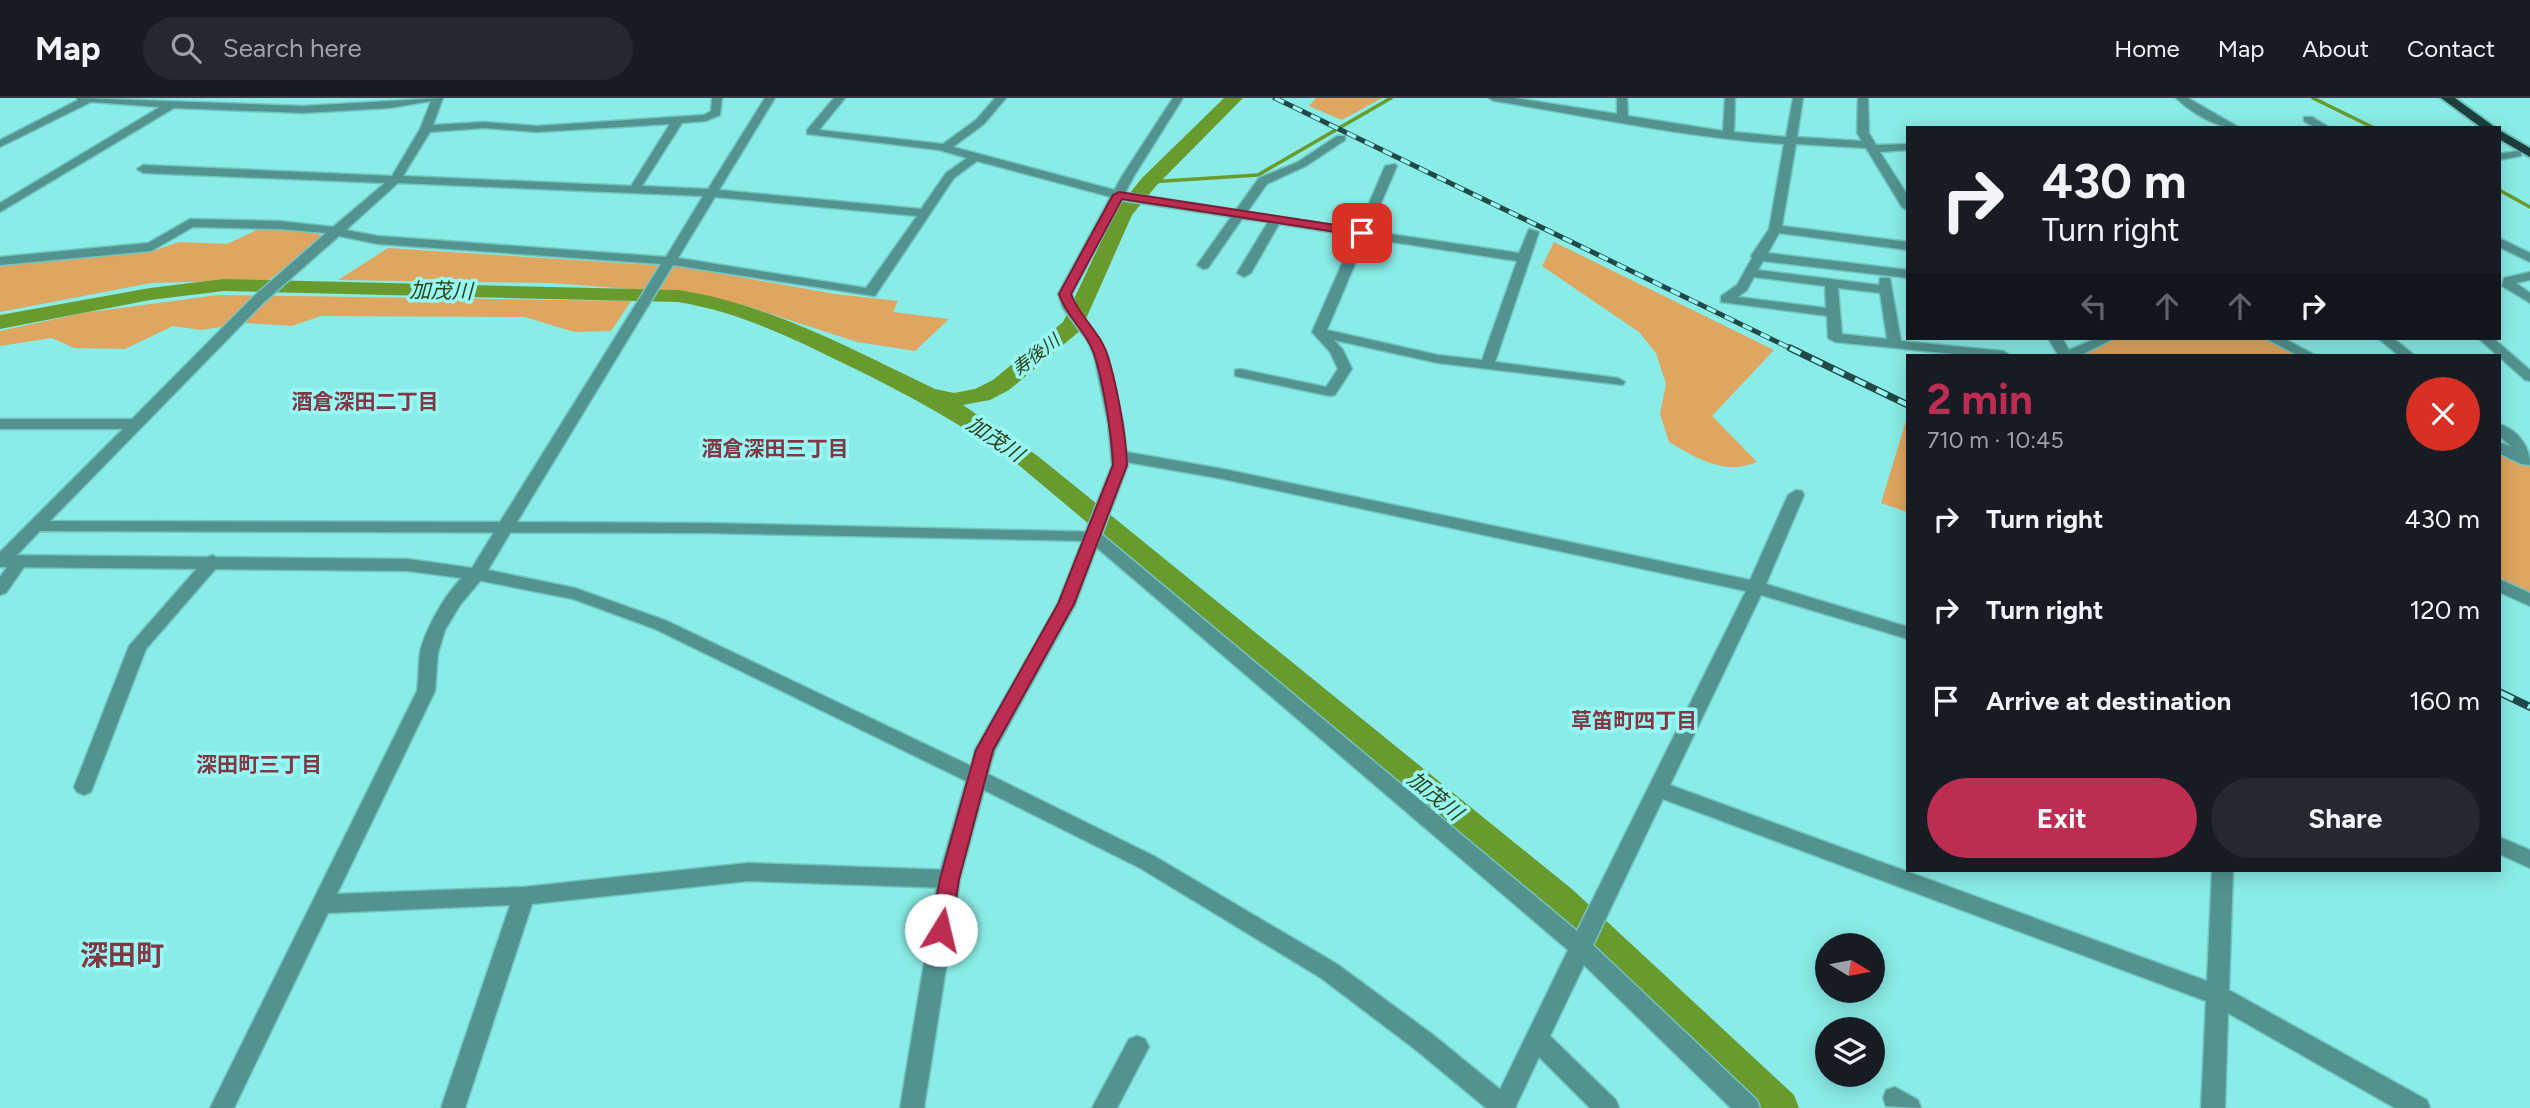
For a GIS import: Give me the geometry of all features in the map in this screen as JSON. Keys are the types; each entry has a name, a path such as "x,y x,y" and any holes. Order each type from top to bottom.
{"highway":[{"path":"2434,98 2473,126"},
{"path":"2447,98 2487,126"},
{"path":"2501,135 2527,154"},
{"path":"2501,144 2527,154"}],"street":[{"path":"82,98 172,105 348,108 432,98"},
{"path":"1,561 258,300 396,179 426,129 438,98"},
{"path":"426,129 484,125 537,129 706,118 716,113 717,98"},
{"path":"222,1108 325,904 426,691 430,675 428,657 440,622 477,573 770,98"},
{"path":"840,98 811,132 945,148 1122,196 1524,258"},
{"path":"945,148 980,122 1001,98"},
{"path":"912,1108 950,879 985,750 1066,604 1114,483 1121,456 1099,349 1070,309 1065,294 1178,98"},
{"path":"1494,98 1564,104 1623,119 1763,140 1792,139 1870,147 1906,147"},
{"path":"1622,98 1623,119"},
{"path":"1728,135 1730,98"},
{"path":"1798,98 1775,229 1742,287 1726,299 1833,313"},
{"path":"1863,98 1863,133 1906,205"},
{"path":"2181,98 2228,126"},
{"path":"0,144 89,99"},
{"path":"0,208 172,105"},
{"path":"2308,119 2321,126"},
{"path":"634,190 678,120"},
{"path":"1203,265 1263,180 1302,164 1341,138"},
{"path":"2501,157 2527,154"},
{"path":"0,261 150,247 190,223 279,225 336,231 378,240 671,261 870,293 950,176 977,156"},
{"path":"1319,332 1391,166"},
{"path":"143,169 712,193 925,213"},
{"path":"1244,273 1276,219"},
{"path":"1775,229 1906,246"},
{"path":"1487,365 1533,232"},
{"path":"2501,243 2530,258"},
{"path":"1758,256 1906,274"},
{"path":"1883,271 1895,344"},
{"path":"1750,273 1886,290"},
{"path":"2530,276 2509,281 2509,286 2530,299"},
{"path":"1831,283 1835,338 1993,354"},
{"path":"1319,332 1438,359 1618,382"},
{"path":"1240,373 1329,392 1345,369 1336,350 1319,332"},
{"path":"2069,354 2103,340"},
{"path":"2276,340 2306,354"},
{"path":"2388,340 2406,354"},
{"path":"2487,340 2530,377"},
{"path":"0,424 135,424"},
{"path":"2501,431 2514,441 2528,461"},
{"path":"2501,448 2528,461"},
{"path":"1121,456 1237,477 1756,587 1906,632"},
{"path":"1,561 408,565 477,573 575,594 661,625 1147,862 1227,907 1329,971 1424,1042 1504,1108 1582,941 1756,587 1796,495"},
{"path":"34,526 1095,532 1582,941 1748,1108"},
{"path":"0,589 21,560"},
{"path":"84,787 138,646 213,561"},
{"path":"2501,586 2530,600"},
{"path":"1657,789 2218,995 2418,1108"},
{"path":"2501,846 2530,859"},
{"path":"325,904 524,896 748,872 950,879"},
{"path":"2213,1108 2223,872"},
{"path":"453,1108 524,896"},
{"path":"1536,1038 1607,1108"},
{"path":"1104,1108 1137,1047"}],"shaded area":[{"path":"1316,98 1382,98 1342,120 1309,106"},
{"path":"259,229 301,230 325,236 269,280 151,283 0,312 0,264 153,251 179,242 227,244"},
{"path":"1554,242 1774,350 1712,416 1757,462 1745,466 1722,466 1700,459 1669,442 1660,414 1666,384 1656,353 1639,332 1542,266"},
{"path":"388,248 683,267 835,294 898,301 893,312 949,319 915,351 857,342 747,306 696,294 552,283 338,280"},
{"path":"218,295 631,301 611,331 574,332 525,317 321,316 292,326 246,323 201,330 173,326 125,349 74,348 52,338 0,346 0,331 84,313"},
{"path":"2104,340 2276,340 2306,354 2072,354"},
{"path":"1906,421 1906,512 1881,503"},
{"path":"2501,448 2530,462 2530,600 2501,586"}],"waterway":[{"name":"寿後川","path":"933,396 954,400 982,395 1001,385 1073,325 1123,214 1149,182 1234,98"},
{"path":"1149,182 1258,175 1391,98"},
{"path":"2313,98 2370,126"},
{"path":"2501,191 2530,207"},
{"name":"加茂川","path":"0,322 150,294 224,285 678,296 715,302 790,328 930,396 983,427 1030,462 1561,900 1780,1108"}],"railway":[{"path":"1275,98 1794,350"},
{"path":"1790,348 1906,404"},
{"path":"2501,693 2530,707"}],"district":[{"name":"酒倉深田二丁目","path":"365,402"},
{"name":"酒倉深田三丁目","path":"775,449"},
{"name":"草笛町四丁目","path":"1634,721"},
{"name":"深田町三丁目","path":"259,765"},
{"name":"深田町","path":"122,955"}],"route":[{"path":"941,930 950,879 985,750 1066,604 1120,465 1120,447 1099,349 1070,309 1065,294 1119,195 1362,233"}]}
